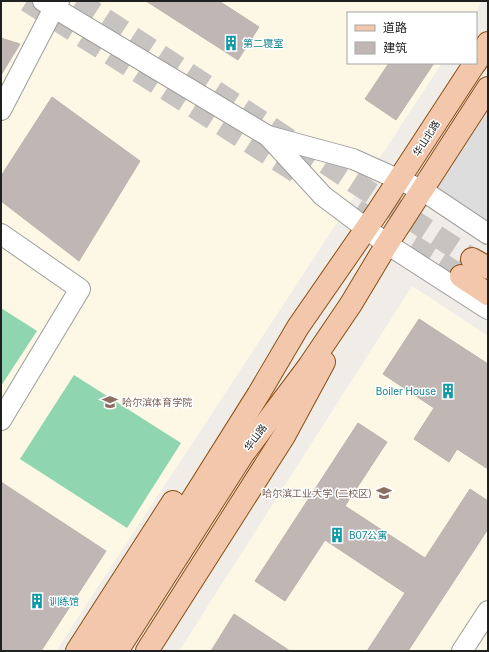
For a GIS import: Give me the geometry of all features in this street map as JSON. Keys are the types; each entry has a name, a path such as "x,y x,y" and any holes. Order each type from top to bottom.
{"main road":[{"name":"华山北路","path":"477,60 488,43"},
{"name":"华山北路","path":"298,327 371,221 475,64"},
{"path":"393,235 488,88"},
{"name":"华山路","path":"117,651 243,454 309,366 351,304 393,235"},
{"path":"474,268 488,294"},
{"path":"147,651 284,436 318,375 351,304"},
{"path":"77,651 245,390 298,327"},
{"path":"97,651 258,395 298,327"}],"street":[{"path":"1,110 52,3 268,136 323,196 371,221 393,235 488,309"},
{"path":"268,136 353,159 422,190 488,234"},
{"path":"1,234 80,289 1,420"},
{"path":"462,651 485,621"}],"shaded area":[{"name":"哈尔滨体育学院","path":"1,1 482,1 476,12 347,12 347,64 441,64 56,651 1,651"},
{"path":"488,105 488,224 435,189"},
{"name":"哈尔滨工业大学 (二校区)","path":"412,286 488,336 488,651 179,651"}],"green space":[{"path":"1,308 37,331 1,386"},
{"path":"74,375 181,443 127,528 20,459"}],"building":[{"name":"第二寝室","path":"146,1 219,1 259,27 238,60"},
{"path":"1,38 20,44 1,75"},
{"path":"388,64 433,64 396,120 365,99"},
{"path":"52,97 140,161 79,261 1,201 1,176"},
{"name":"Boiler House","path":"419,319 488,364 488,469 457,449 449,462 414,439 434,408 383,374"},
{"name":"B07公寓","path":"358,423 387,442 345,506 425,558 470,489 488,501 488,529 408,651 367,651 405,593 325,540 285,601 255,581"},
{"name":"训练馆","path":"1,482 106,551 41,651 1,651"},
{"path":"234,614 290,651 211,651"}],"tunnel":[{"path":"27,1 301,175"},
{"path":"77,1 472,259"},
{"path":"356,210 461,276"}],"place":[{"name":"第二寝室","path":"231,43"},
{"name":"Boiler House","path":"448,391"},
{"name":"哈尔滨体育学院","path":"110,402"},
{"name":"哈尔滨工业大学 (二校区)","path":"384,493"},
{"name":"B07公寓","path":"337,535"},
{"name":"训练馆","path":"37,601"}]}
